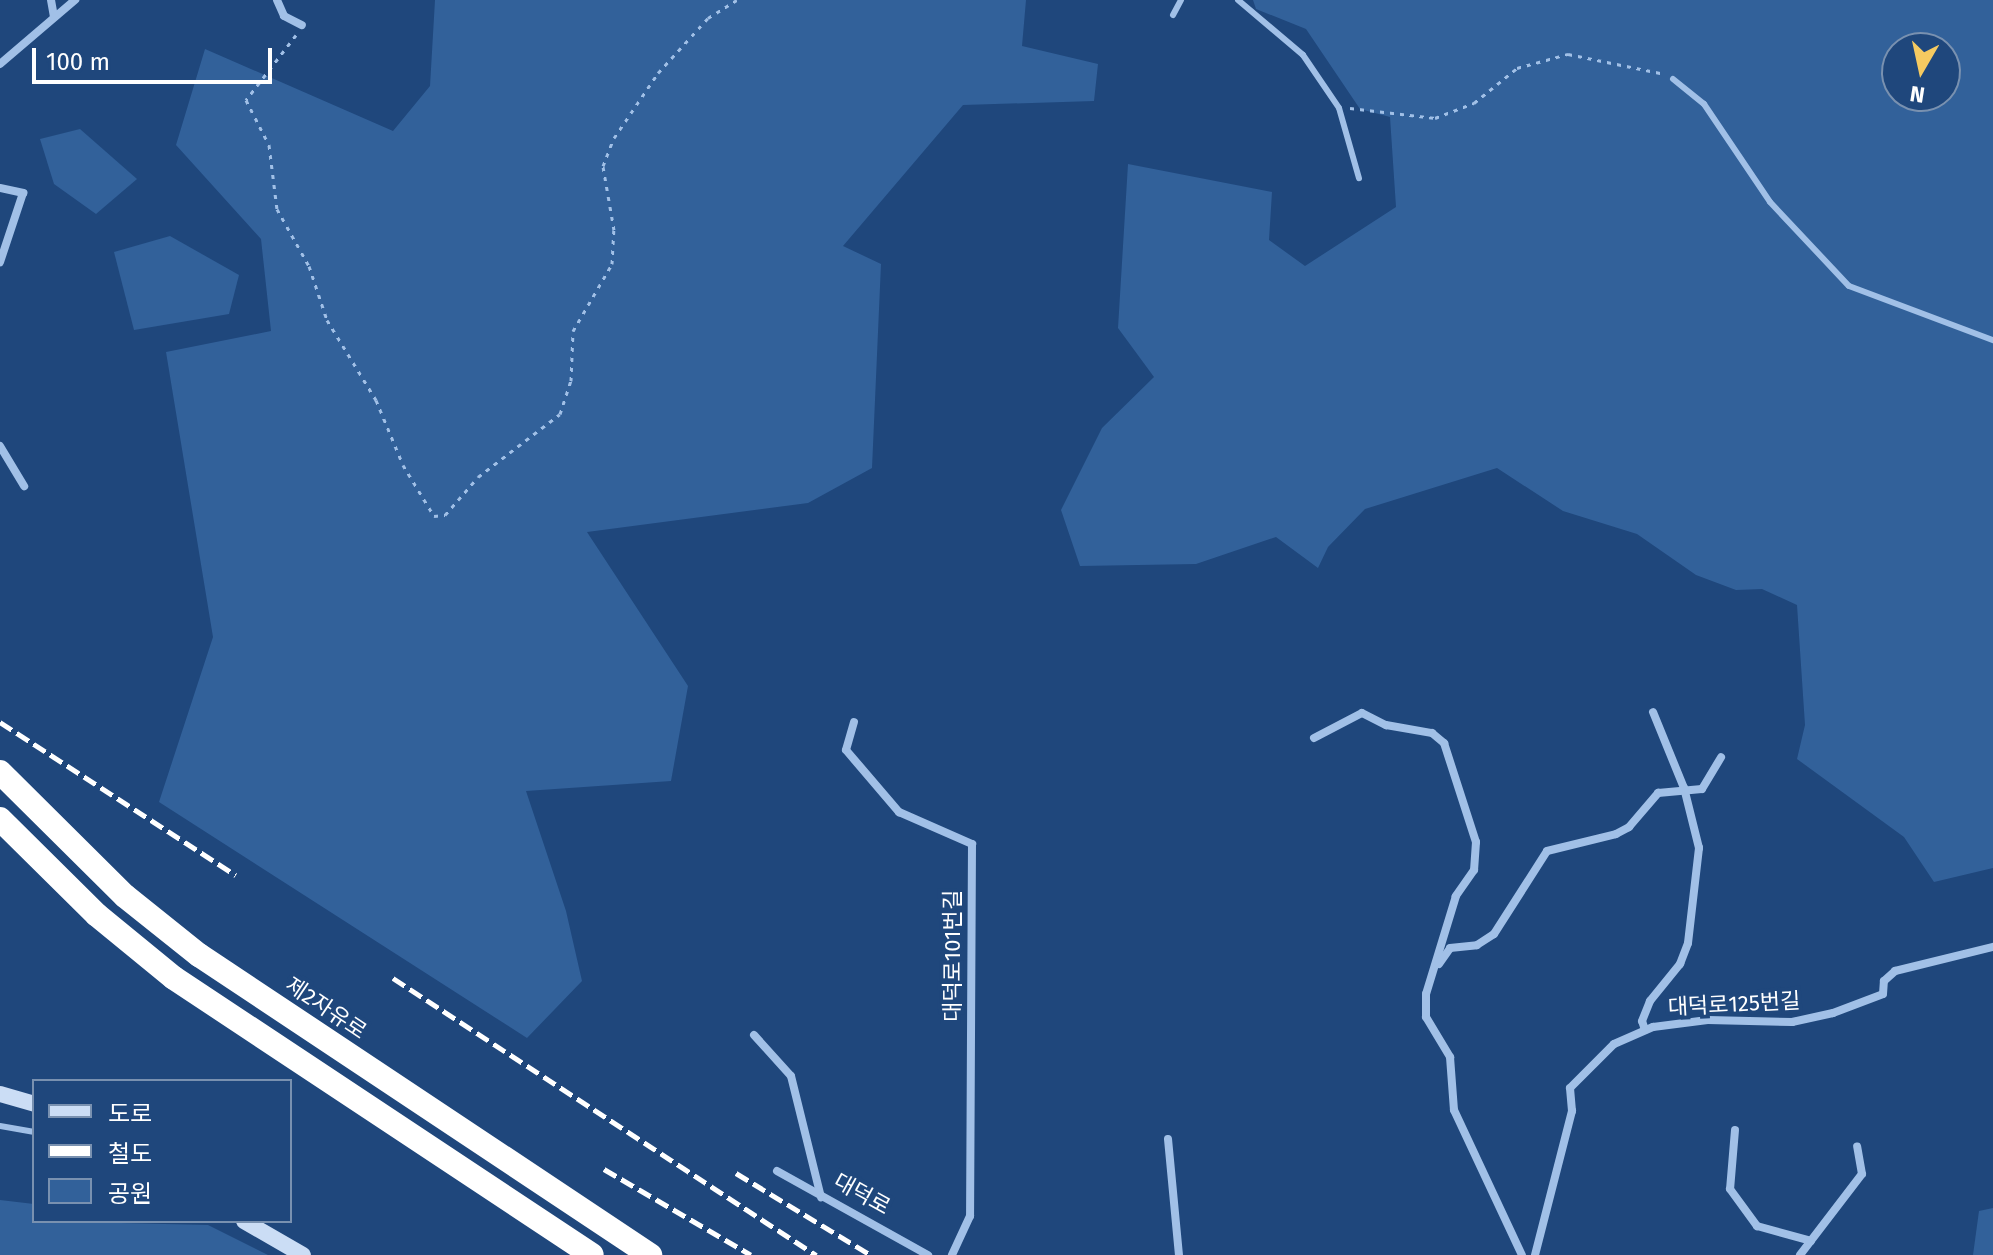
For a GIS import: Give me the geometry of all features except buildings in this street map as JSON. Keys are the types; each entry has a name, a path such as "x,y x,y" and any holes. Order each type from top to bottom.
{"highway":[{"name":"제2자유로","path":"0,772 125,896 199,955 643,1251"},
{"path":"0,819 97,915 174,978 583,1250"}],"street":[{"path":"51,0 54,17"},
{"path":"0,64 75,0"},
{"path":"277,0 284,16 302,25"},
{"path":"0,188 23,193 0,262"},
{"path":"0,446 24,486"},
{"name":"대덕로125번길","path":"1645,1030 1642,1021 1650,1001 1680,964 1688,943 1699,848 1684,788 1653,712"},
{"path":"1314,738 1362,713 1386,725 1432,733 1444,743 1476,842 1474,870 1456,896 1426,994 1426,1017 1450,1057 1454,1110 1522,1255"},
{"name":"대덕로101번길","path":"854,722 846,750 899,812 972,844 970,1216 952,1255"},
{"path":"1436,967 1450,948 1477,945 1494,934 1547,851 1616,834 1629,827 1658,793 1684,788 1702,789 1721,757"},
{"name":"대덕로125번길","path":"1535,1255 1572,1111 1570,1088 1614,1044 1645,1030 1708,1020 1792,1022 1833,1013 1883,994 1884,981 1895,971 1993,947"},
{"path":"754,1035 791,1076 821,1197"},
{"path":"0,1094 32,1103"},
{"path":"1735,1130 1730,1189 1757,1226 1811,1241"},
{"path":"1168,1139 1179,1255"},
{"path":"1800,1255 1862,1174 1857,1146"},
{"name":"대덕로","path":"777,1171 928,1255"},
{"path":"247,1223 303,1255"}],"lane":[{"path":"1173,15 1181,0"},
{"path":"1238,0 1303,55 1339,108 1359,178"},
{"path":"1673,79 1704,104 1770,202 1849,286 1993,340"},
{"path":"0,1126 32,1132"}],"path":[{"path":"302,25 285,55 246,100 269,145 277,209 309,266 333,331 376,400 403,465 434,516 445,515 478,477 560,414 571,381 573,331 612,264 615,242 603,166 614,138 658,73 708,18 737,0"},
{"path":"1339,108 1435,118 1474,103 1517,68 1568,54 1659,70 1673,79"}],"green space":[{"path":"435,0 1026,0 1022,46 1098,64 1094,101 963,105 843,246 881,264 872,468 808,503 587,532 688,686 671,781 526,791 566,911 582,981 527,1038 159,802 213,637 166,352 271,331 261,239 176,145 205,49 393,131 430,86"},
{"path":"1253,0 1993,0 1993,868 1934,882 1904,837 1797,759 1805,725 1797,605 1762,589 1736,590 1696,575 1637,534 1563,511 1497,468 1365,509 1328,547 1318,568 1276,537 1196,564 1080,566 1061,510 1102,428 1154,377 1118,328 1128,164 1272,192 1269,240 1305,266 1396,207 1390,117 1360,109 1306,29 1256,9"},
{"path":"80,129 137,179 96,214 54,184 40,139"},
{"path":"170,236 239,275 229,314 134,330 114,252"},
{"path":"0,1200 32,1204 32,1223 208,1225 268,1255 0,1255"},
{"path":"1993,1208 1993,1255 1973,1255 1979,1211"}],"railway":[{"path":"0,722 236,875"},
{"path":"393,978 816,1255"},
{"path":"604,1169 751,1255"},
{"path":"736,1173 871,1255"}]}
